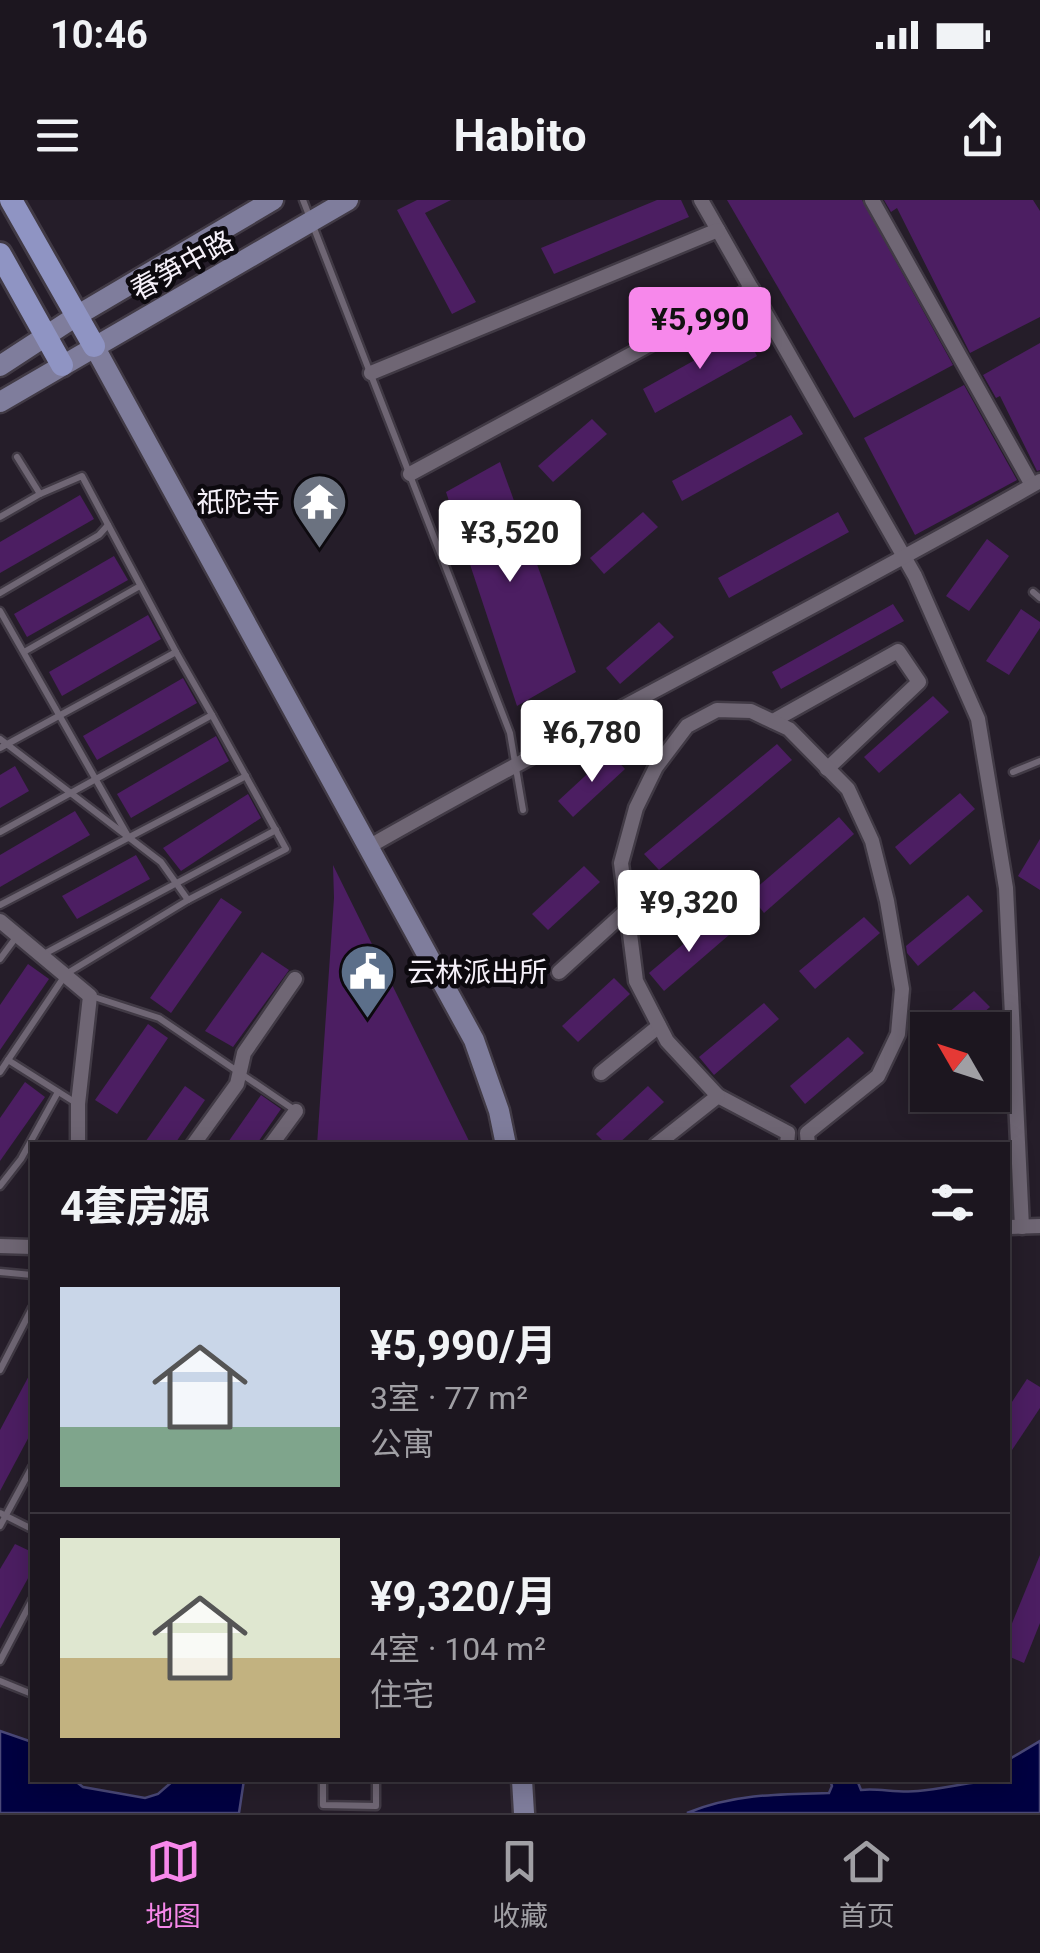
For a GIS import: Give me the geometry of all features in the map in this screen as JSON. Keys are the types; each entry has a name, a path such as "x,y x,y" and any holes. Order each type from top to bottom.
{"main road":[{"path":"11,200 94,346"},
{"path":"0,254 62,365"}],"street":[{"name":"春笋中路","path":"0,366 273,200"},
{"name":"春笋中路","path":"0,402 348,200"},
{"path":"701,200 905,558 978,719 1006,888 1014,1227 1040,1226"},
{"path":"370,846 515,763 905,558 1036,483 872,200"},
{"path":"371,373 718,230"},
{"path":"410,474 752,289"},
{"path":"94,346 474,1040 500,1111 505,1142"},
{"path":"773,722 898,651 919,682 826,769"},
{"path":"787,1142 788,1133 718,1096 667,1040 636,981 621,863 636,808 656,767 688,726 717,710 751,711 789,729 848,789 872,842 887,901 902,989 898,1034 878,1076 807,1133 808,1142"},
{"path":"558,972 625,912"},
{"path":"0,921 90,996 78,1104 78,1142"},
{"path":"195,1142 237,1084 244,1053 294,979"},
{"path":"601,1073 659,1026"},
{"path":"660,1142 718,1096"},
{"path":"273,1142 296,1111"},
{"path":"0,1246 30,1247"},
{"path":"522,1782 524,1813"}],"lane":[{"path":"303,200 510,733 523,810"},
{"path":"17,458 40,494"},
{"path":"0,516 82,476 286,849 188,900 66,974 0,1072"},
{"path":"0,593 100,535 108,525"},
{"path":"24,652 140,586"},
{"path":"0,610 129,838"},
{"path":"176,652 2,744 160,862 188,900"},
{"path":"0,832 212,715"},
{"path":"1012,772 1040,761"},
{"path":"0,905 246,776"},
{"path":"43,954 276,830"},
{"path":"0,958 18,935"},
{"path":"90,996 158,1018 296,1111"},
{"path":"8,1060 78,1104"},
{"path":"30,1142 58,1092"},
{"path":"0,1186 30,1143"},
{"path":"0,1272 30,1275"},
{"path":"0,1370 30,1312"},
{"path":"0,1526 30,1470"},
{"path":"3,1515 30,1529"},
{"path":"0,1661 30,1604"},
{"path":"0,1681 30,1693"},
{"path":"323,1782 323,1805 376,1806 376,1782"}],"shaded area":[{"path":"0,1731 30,1741 30,1782 77,1782 83,1787 145,1798 158,1794 172,1782 244,1782 239,1813 0,1813"},
{"path":"1040,1741 1040,1813 687,1813 739,1799 829,1793 831,1782 858,1782 861,1790 910,1791 1010,1782 1010,1759"}],"building":[{"path":"417,200 451,200 425,213 476,302 452,314 397,210"},
{"path":"657,200 681,200 689,217 554,274 541,248"},
{"path":"727,200 862,200 953,365 854,418"},
{"path":"884,200 1033,200 1040,211 1040,317 970,353 897,208 891,212"},
{"path":"745,332 757,356 655,413 643,389"},
{"path":"1040,343 1037,471 1000,396 996,398 983,375"},
{"path":"964,385 1017,480 915,535 864,438"},
{"path":"791,415 803,434 682,501 672,481"},
{"path":"592,419 607,434 553,482 538,466"},
{"path":"500,462 576,672 517,706 446,492"},
{"path":"80,495 94,519 0,573 0,542"},
{"path":"643,512 658,527 604,574 590,558"},
{"path":"838,512 849,532 729,598 718,578"},
{"path":"987,539 1009,556 969,611 946,596"},
{"path":"114,556 128,580 27,637 14,614"},
{"path":"893,604 904,621 781,689 772,672"},
{"path":"1021,609 1040,622 1040,628 1009,675 986,661"},
{"path":"148,615 161,639 62,696 49,672"},
{"path":"659,622 674,637 620,684 606,668"},
{"path":"183,678 197,703 97,760 83,736"},
{"path":"933,696 949,712 879,773 864,757"},
{"path":"216,736 229,761 131,818 117,794"},
{"path":"777,744 792,760 659,870 644,854"},
{"path":"610,753 625,769 573,817 558,801"},
{"path":"15,766 29,791 0,808 0,775"},
{"path":"960,793 975,809 910,865 895,847"},
{"path":"248,794 261,818 181,871 163,848"},
{"path":"75,811 90,835 0,887 0,855"},
{"path":"839,817 854,834 764,913 749,894"},
{"path":"1040,839 1040,890 1018,876"},
{"path":"136,855 150,879 77,919 62,896"},
{"name":"云林派出所","path":"333,865 470,1142 317,1142"},
{"path":"584,866 600,882 548,930 532,914"},
{"path":"968,895 983,911 918,966 906,946"},
{"path":"221,898 242,912 171,1013 150,998"},
{"path":"864,917 880,933 815,989 799,971"},
{"path":"713,919 729,935 664,991 649,973"},
{"path":"262,952 289,970 233,1047 205,1031"},
{"path":"28,964 49,979 0,1050 0,1005"},
{"path":"614,978 630,994 578,1042 562,1026"},
{"path":"974,991 990,1007 984,1012 949,1012"},
{"path":"764,1003 779,1019 714,1075 699,1057"},
{"path":"148,1024 168,1038 117,1114 95,1100"},
{"path":"848,1037 864,1053 805,1104 790,1086"},
{"path":"25,1082 45,1097 0,1161 0,1118"},
{"path":"185,1086 205,1100 176,1142 145,1142"},
{"path":"648,1086 664,1102 620,1142 604,1142 596,1134"},
{"path":"261,1095 281,1109 258,1142 228,1142"},
{"path":"30,1374 30,1435 0,1491 0,1430"},
{"path":"1027,1379 1040,1387 1040,1408 1010,1453 1010,1405"},
{"path":"15,1544 30,1551 30,1575 0,1629 0,1569"},
{"path":"1040,1555 1040,1623 1024,1663 1010,1657 1010,1628"}],"place":[{"name":"祇陀寺","path":"319,551"},
{"name":"云林派出所","path":"368,1021"}]}
